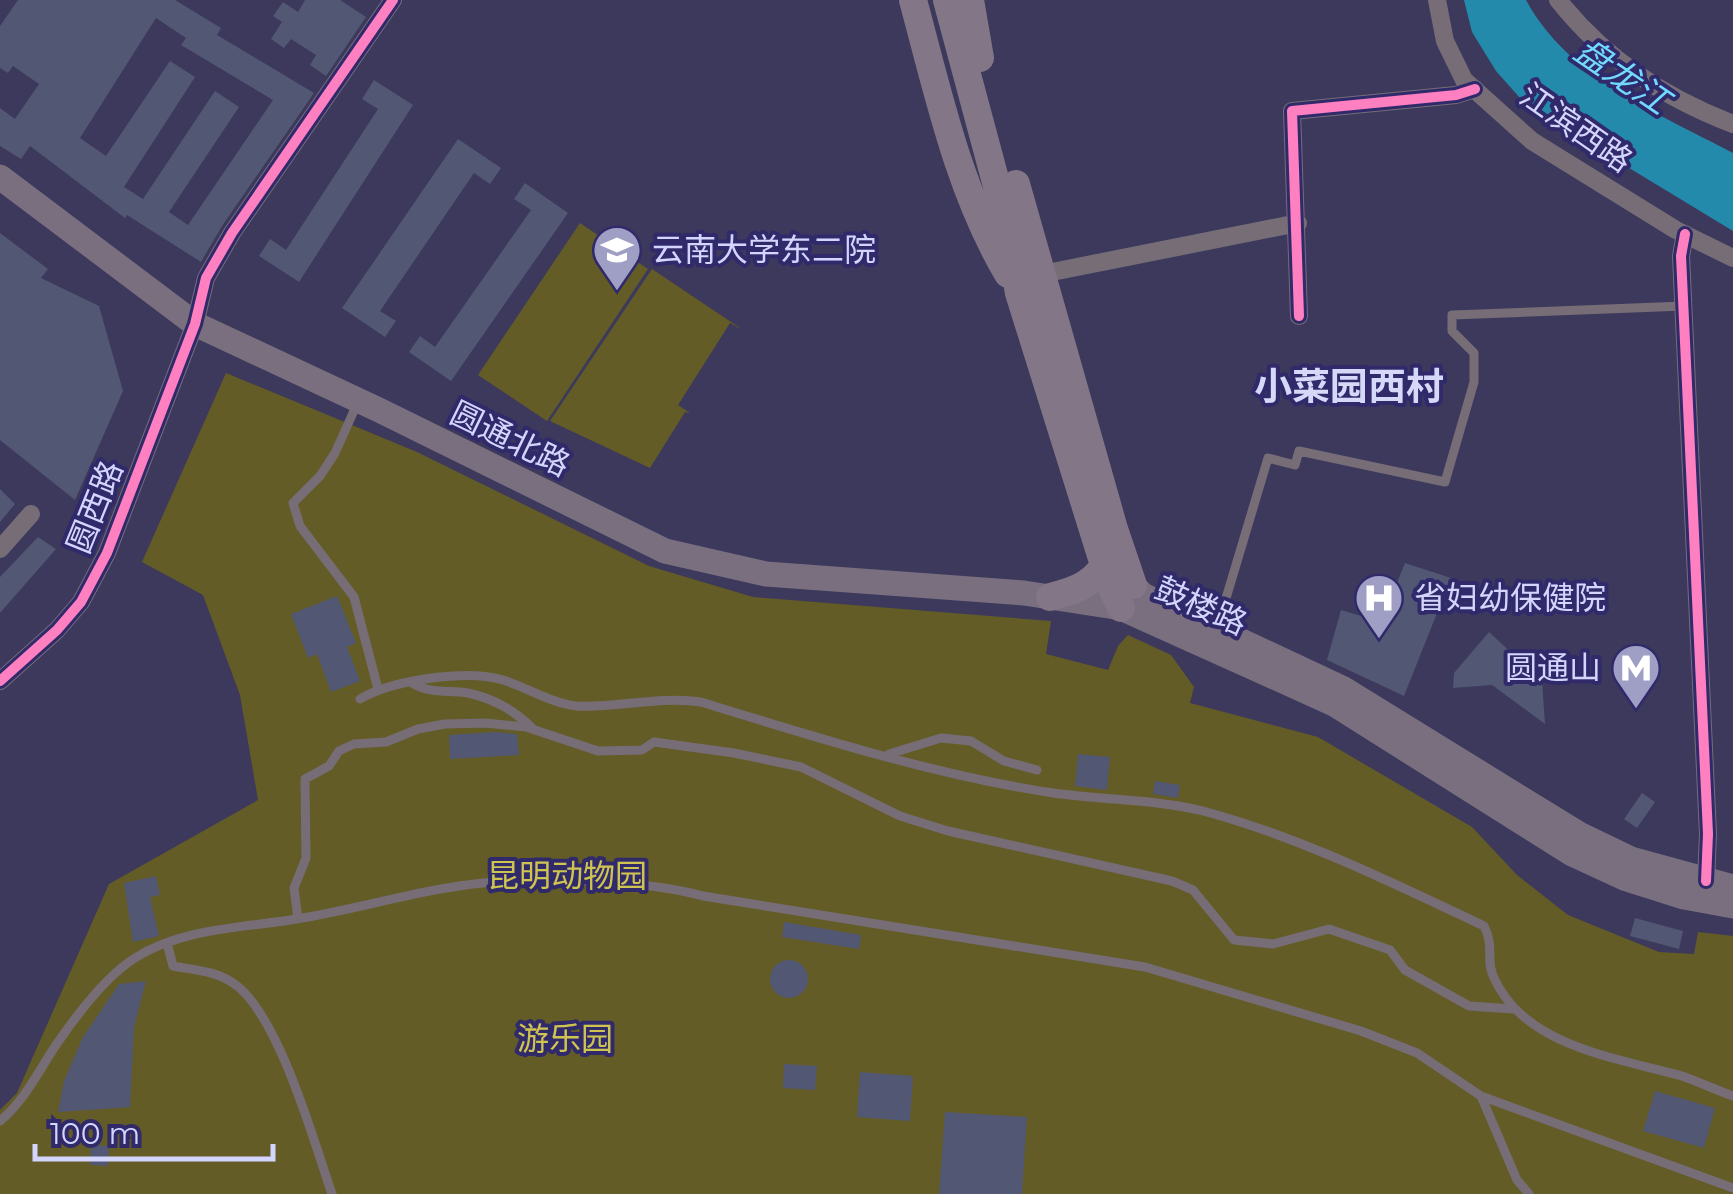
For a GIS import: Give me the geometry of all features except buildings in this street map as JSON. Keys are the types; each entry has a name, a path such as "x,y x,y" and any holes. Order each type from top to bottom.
{"main road":[{"path":"914,0 956,156 990,243 1019,293"},
{"path":"931,0 1019,293 1123,589"},
{"path":"947,0 1005,216 1019,293"},
{"path":"970,0 980,58 1114,530 1111,554 1123,589"},
{"name":"圆通北路","path":"0,177 195,324 665,552 766,574 1050,597 1123,589"},
{"path":"1050,597 1082,588 1123,589"},
{"name":"鼓楼路","path":"1123,589 1342,688 1580,834 1631,859 1733,887"},
{"name":"鼓楼路","path":"1123,589 1334,704 1572,854 1624,878 1684,897 1733,906"}],"street":[{"name":"圆西路","path":"0,681 57,630 80,602 107,552 195,324 206,278 232,233 393,0"},
{"name":"江滨西路","path":"1437,0 1446,40 1464,80 1532,141 1685,234 1733,258"},
{"path":"1558,0 1596,44 1637,77 1700,112 1733,124"},
{"path":"1299,316 1292,111 1456,95 1475,89"},
{"path":"1042,274 1298,223"},
{"path":"1685,234 1682,256 1708,834 1706,882"},
{"path":"0,549 31,514"}],"lane":[{"path":"1212,627 1227,595 1268,458 1295,465 1300,451 1445,482 1474,382 1474,353 1452,331 1452,315 1684,306"},
{"path":"358,401 335,453 294,503 300,526 354,597 378,688"},
{"path":"360,699 378,688 481,676 574,706 671,698 700,702 886,754 1051,792 1204,812 1321,852 1484,926 1491,940 1493,977 1514,1009 1572,1047 1686,1078 1733,1096"},
{"path":"412,683 425,690 468,693 490,700 534,730"},
{"path":"298,919 294,888 306,858 305,779 329,766 338,751 354,744 386,742 418,729 446,724 485,723 534,730 598,752 642,750 654,742 801,767 900,816 948,831 1172,881 1193,890 1234,940 1273,944 1330,929 1390,950 1405,970 1469,1006 1514,1009"},
{"path":"886,754 941,738 972,740 1004,761 1037,770"},
{"path":"0,1121 16,1107 56,1045 117,970 137,956 218,929 298,919 482,883 558,881 678,889 1021,950 1145,967 1361,1031 1417,1053 1481,1096 1733,1188"},
{"path":"168,944 173,966 220,976 237,985 261,1011 332,1194"},
{"path":"1481,1096 1517,1180 1530,1194"}],"green space":[{"path":"580,223 648,269 547,421 478,375"},
{"path":"652,269 743,330 730,323 678,405 690,413 685,412 650,468 550,421"},
{"name":"昆明动物园","path":"226,373 417,452 649,566 753,597 1051,621 1046,654 1108,670 1118,646 1128,635 1171,655 1194,687 1190,703 1318,737 1472,827 1517,875 1568,915 1659,952 1694,954 1698,932 1733,936 1733,1194 0,1194 0,1110 17,1093 109,884 258,800 240,695 203,595 142,562"}],"water":[{"path":"1464,0 1526,0 1544,27 1590,72 1646,108 1733,153 1733,231 1527,106 1496,71 1472,32"}],"cycle path":[{"path":"0,681 57,630 81,602 107,553 195,324 206,278 232,233 393,0"},
{"path":"1299,316 1292,111 1456,95 1475,89"},
{"path":"1685,234 1681,256 1708,834 1706,881"}],"place":[{"name":"云南大学东二院","path":"617,292"},
{"name":"省妇幼保健院","path":"1379,640"},
{"name":"圆通山","path":"1636,710"}],"district":[{"name":"小菜园西村","path":"1349,387"}],"water label":[{"name":"盘龙江","path":"1622,76"}],"park label":[{"name":"游乐园","path":"565,1039"}]}
